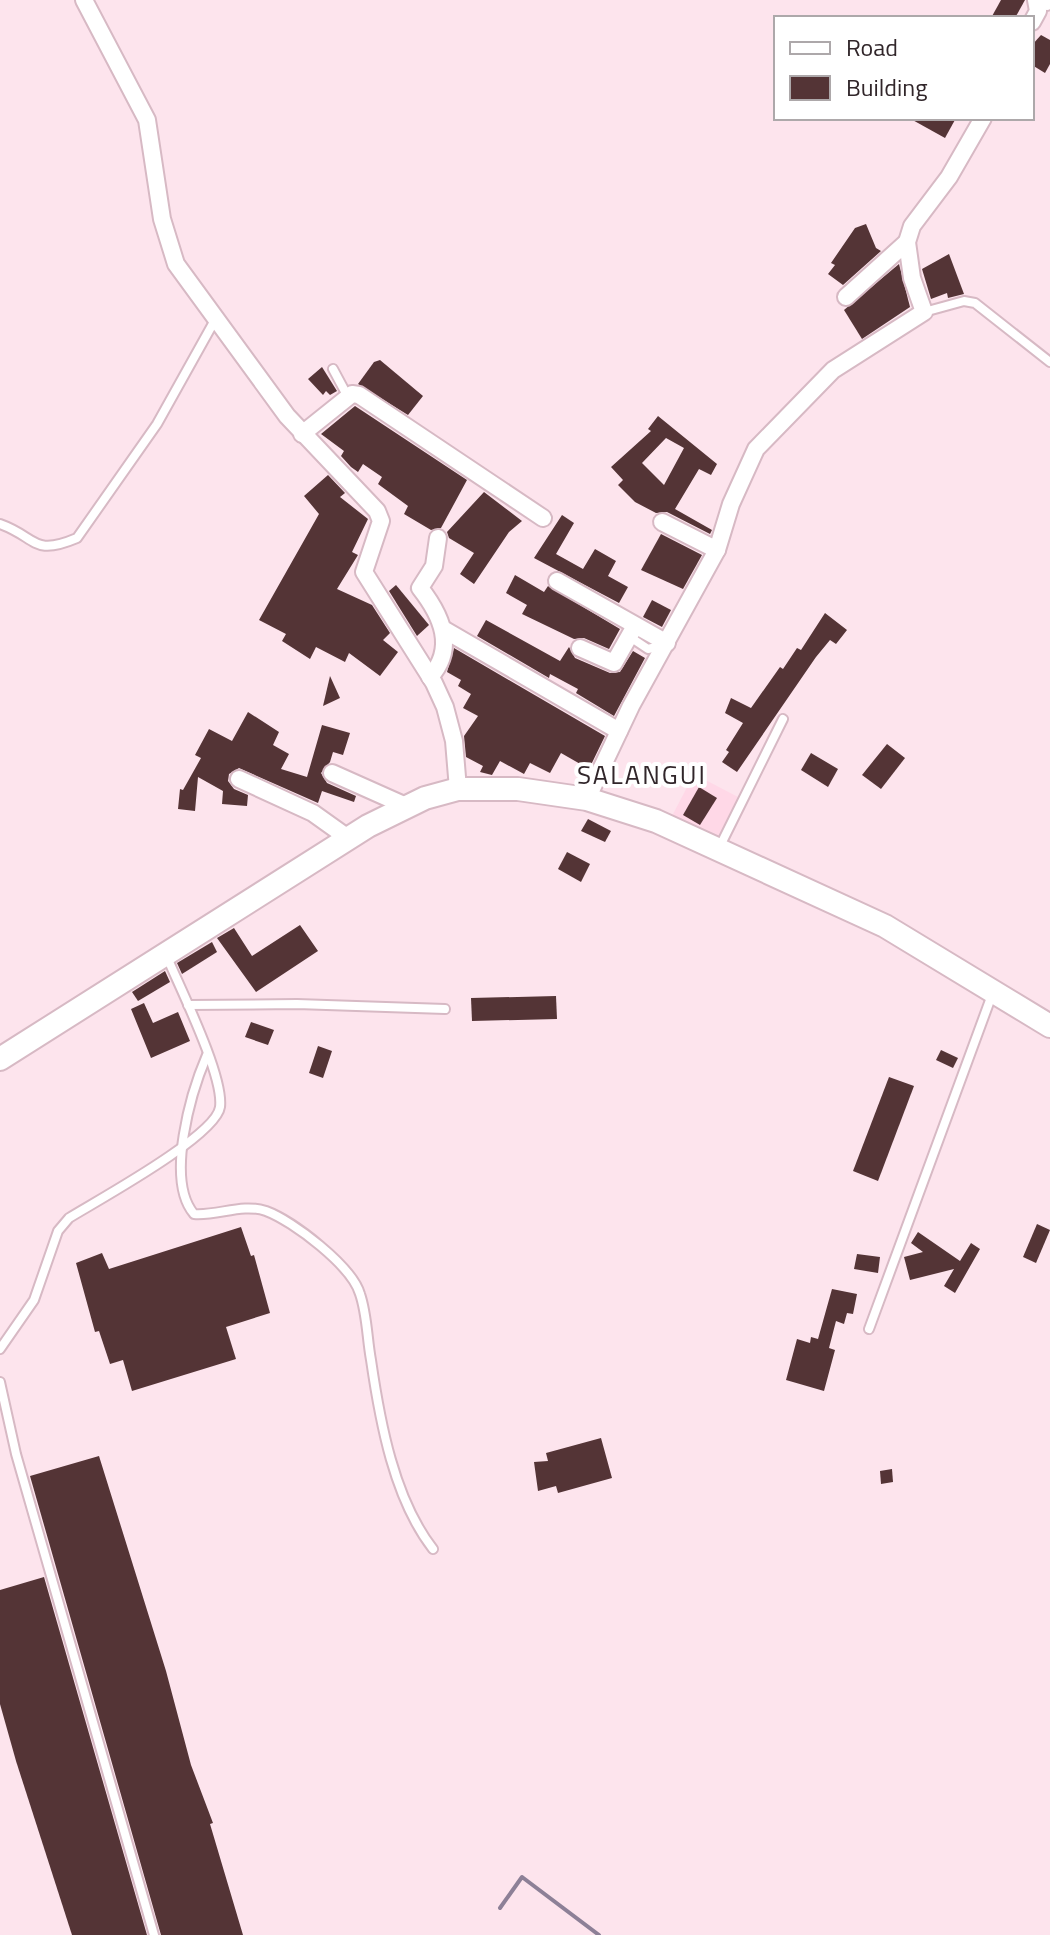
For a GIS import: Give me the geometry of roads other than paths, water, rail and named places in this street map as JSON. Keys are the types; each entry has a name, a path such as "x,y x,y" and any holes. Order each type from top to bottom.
{"street":[{"path":"84,0 147,120 156,159 162,219 172,254 302,434 377,511 381,521 364,564 367,582 391,613 430,677 451,724 458,789"},
{"path":"587,799 619,731 717,550 731,504 756,449 833,370 924,312 912,278 907,242 912,226 949,177 982,120"},
{"path":"846,297 907,242"},
{"path":"302,434 352,394 359,395 543,518"},
{"path":"662,522 717,550"},
{"path":"430,677 445,655 443,629 420,588 422,580 434,566 438,538"},
{"path":"557,581 632,631 666,642"},
{"path":"443,629 619,731"},
{"path":"580,648 614,663 632,631"},
{"path":"332,773 406,806"},
{"path":"239,779 313,813 348,838"},
{"path":"0,1059 348,838 406,806 458,789 518,789 587,799 656,821 885,926 1050,1026"}],"lane":[{"path":"924,312 964,301 975,303 1050,362"},
{"path":"0,524 36,546 57,547 77,538 157,424 216,319"},
{"path":"333,369 348,398"},
{"path":"718,850 783,719"},
{"path":"0,1349 34,1300 58,1231 69,1218 185,1146 213,1122 220,1106 207,1055 166,954"},
{"path":"869,1329 993,991"},
{"path":"188,1005 297,1004 445,1009"},
{"path":"207,1055 189,1102 183,1128 185,1146 181,1182 188,1207 194,1214 249,1208 266,1211 307,1236 350,1272 360,1293 378,1405 392,1457 421,1534 433,1549"},
{"path":"0,1382 16,1454 154,1935"}],"waterway":[{"path":"500,1908 522,1877 599,1935"}],"district":[{"name":"SALANGUI","path":"642,774"}]}
